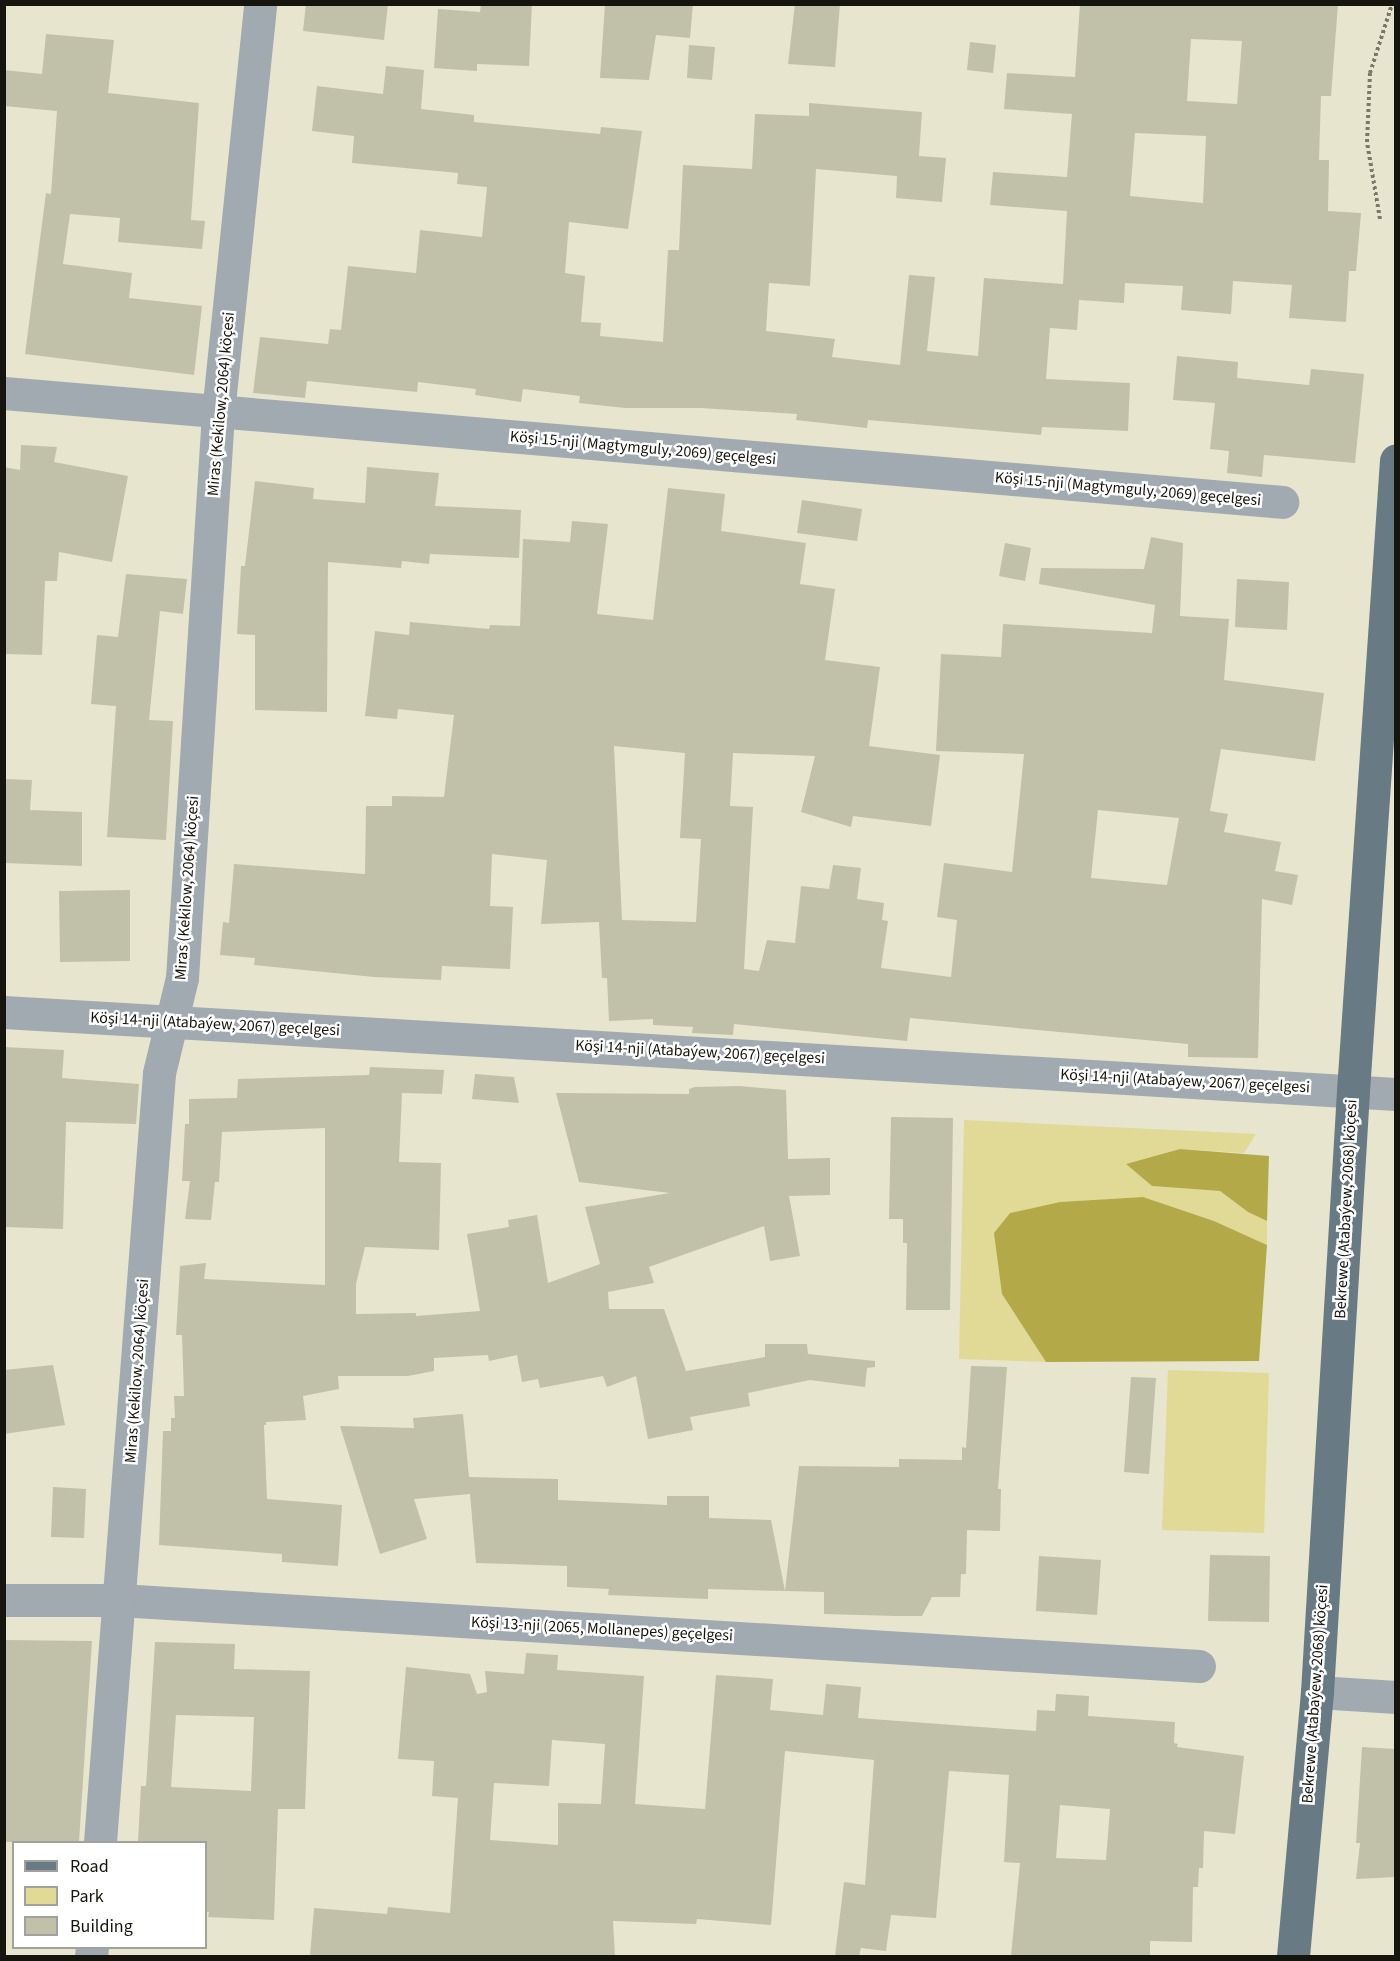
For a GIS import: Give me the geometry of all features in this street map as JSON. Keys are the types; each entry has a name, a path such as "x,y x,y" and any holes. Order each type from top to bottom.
{"main road":[{"name":"Bekrewe (Atabaýew, 2068) köçesi","path":"1293,1956 1317,1692 1353,1091 1394,513 1395,460"}],"street":[{"name":"Miras (Kekilow, 2064) köçesi","path":"100,1841 159,1072 182,978 218,413 260,4"},
{"name":"Köşi 15-nji (Magtymguly, 2069) geçelgesi","path":"4,393 1282,502"},
{"name":"Köşi 14-nji (Atabaýew, 2067) geçelgesi","path":"4,1012 1395,1094"},
{"name":"Köşi 13-nji (2065, Mollanepes) geçelgesi","path":"4,1600 119,1600 1198,1666"},
{"path":"1317,1692 1395,1697"}],"path":[{"path":"1380,219 1366,142 1373,62 1392,4"}],"green space":[{"path":"964,1120 1256,1134 1244,1153 1180,1149 1126,1164 1152,1186 1220,1191 1248,1212 1267,1221 1267,1245 1214,1221 1143,1197 1060,1202 1010,1213 1002,1294 1046,1362 959,1359"},
{"path":"1168,1370 1269,1373 1264,1533 1162,1530"}],"shaded area":[{"path":"1180,1149 1269,1156 1267,1221 1248,1212 1220,1191 1152,1186 1126,1164"},
{"path":"1143,1197 1214,1221 1267,1245 1259,1361 1046,1362 1002,1294 994,1233 1010,1213 1060,1202"}],"building":[{"path":"306,4 388,4 384,40 303,31"},
{"path":"481,4 532,4 529,66 477,64 477,71 434,68 438,9 480,12"},
{"path":"605,4 693,4 690,38 656,35 649,80 600,78"},
{"path":"795,4 840,4 835,67 788,64"},
{"path":"1080,4 1338,4 1331,96 1321,96 1319,160 1329,160 1328,211 1361,213 1356,271 1349,271 1346,322 1289,318 1292,285 1233,281 1231,314 1181,310 1183,286 1125,283 1124,303 1079,300 1077,330 1050,328 1046,379 1130,383 1128,431 1042,427 1041,435 868,420 867,428 796,420 797,414 701,408 625,408 579,403 580,396 523,389 521,402 475,395 476,389 418,382 417,392 307,381 305,398 253,393 260,337 328,344 330,329 341,330 348,266 416,273 420,230 482,237 487,187 457,184 458,173 352,163 354,136 312,131 317,86 383,94 386,66 424,70 421,109 474,115 474,122 600,134 601,127 642,131 628,229 569,222 565,273 585,276 581,322 601,323 600,336 663,342 668,250 679,250 683,165 752,169 755,114 809,116 809,103 922,112 919,156 946,158 942,202 896,198 897,176 816,169 810,286 769,283 766,331 835,339 832,357 900,365 909,275 935,277 927,351 978,356 984,278 1063,284 1067,211 990,205 993,172 1067,177 1072,114 1004,109 1007,73 1075,77","holes":["1191,39 1242,41 1237,104 1187,101","1135,133 1206,136 1203,203 1130,196"]},
{"path":"46,34 114,40 108,93 199,103 191,220 205,221 202,249 118,242 120,218 70,214 63,264 132,273 129,298 202,306 194,375 25,354 46,193 51,194 57,111 4,106 4,70 42,74"},
{"path":"970,42 996,45 993,73 967,70"},
{"path":"689,45 715,47 712,80 687,78"},
{"path":"1177,356 1238,362 1237,378 1309,385 1311,369 1364,374 1355,463 1264,455 1262,477 1227,473 1229,451 1210,449 1215,403 1173,400"},
{"path":"21,445 57,447 54,462 128,476 112,562 59,552 57,581 45,581 42,655 4,654 4,467 20,470"},
{"path":"367,467 439,473 435,506 521,510 519,558 430,554 429,564 402,561 401,568 328,562 327,712 255,710 255,635 237,634 241,566 245,566 255,481 314,488 313,499 365,503"},
{"path":"668,488 725,494 721,531 806,543 800,584 835,589 825,660 880,667 869,746 940,755 931,826 853,816 851,827 801,812 815,756 733,753 730,806 753,807 744,969 759,971 767,940 795,943 801,886 829,889 833,865 861,868 857,899 884,903 882,920 888,921 881,968 951,977 957,920 937,917 944,863 1012,872 1024,754 936,751 941,654 1001,657 1003,624 1152,633 1155,605 1039,584 1041,568 1144,569 1151,537 1183,543 1180,616 1229,619 1224,680 1324,693 1315,761 1221,749 1210,811 1228,814 1224,832 1281,842 1275,871 1298,875 1292,905 1262,899 1258,1058 1188,1057 1188,1044 910,1018 907,1041 734,1024 733,1035 692,1033 693,1027 653,1025 653,1019 609,1021 607,978 602,978 599,922 541,924 547,860 492,854 490,906 513,907 510,969 442,966 441,980 374,977 254,965 255,958 220,955 223,922 229,923 234,864 365,874 366,806 392,806 392,796 444,797 454,715 398,709 397,719 365,716 375,631 409,635 410,622 489,629 490,625 520,626 523,539 570,542 572,521 608,524 597,614 653,620","holes":["614,746 685,753 680,838 701,839 696,922 622,920","1098,810 1179,818 1167,885 1091,878"]},
{"path":"802,500 862,509 857,541 797,533"},
{"path":"1005,543 1031,548 1025,581 999,576"},
{"path":"126,574 187,579 183,614 160,611 149,720 173,721 166,840 107,837 116,706 91,704 97,635 118,637"},
{"path":"1237,579 1289,582 1287,630 1235,627"},
{"path":"4,779 32,780 30,810 82,812 82,866 4,863"},
{"path":"130,890 130,961 60,962 59,891"},
{"path":"4,1047 64,1050 62,1078 139,1084 136,1124 66,1122 63,1229 4,1227"},
{"path":"370,1067 444,1070 442,1094 402,1093 399,1162 441,1163 439,1250 365,1247 356,1284 356,1314 416,1313 416,1316 480,1311 467,1234 509,1227 508,1220 537,1215 548,1283 600,1264 585,1207 670,1193 579,1182 556,1093 689,1094 689,1089 695,1087 739,1086 786,1090 788,1159 830,1158 830,1195 789,1196 800,1256 770,1261 764,1226 649,1267 654,1283 608,1292 609,1309 664,1309 686,1371 765,1357 765,1344 807,1344 808,1354 875,1361 875,1367 867,1368 865,1387 810,1380 748,1393 750,1406 690,1417 693,1430 648,1439 636,1376 607,1387 603,1376 540,1388 538,1379 522,1382 517,1355 489,1361 488,1355 434,1358 434,1371 408,1376 338,1376 339,1389 303,1396 306,1420 266,1422 264,1425 267,1499 342,1505 338,1566 282,1562 282,1554 159,1545 163,1431 171,1431 171,1418 175,1418 174,1396 184,1396 182,1335 176,1335 180,1266 206,1263 204,1279 325,1285 325,1128 222,1132 219,1182 215,1182 211,1220 185,1219 190,1181 182,1181 185,1124 189,1124 189,1099 237,1098 238,1079 369,1075"},
{"path":"475,1074 514,1077 519,1103 472,1099"},
{"path":"891,1117 953,1118 950,1310 906,1310 907,1243 903,1243 903,1219 889,1219"},
{"path":"53,1365 65,1425 4,1434 4,1370"},
{"path":"971,1366 1007,1367 998,1489 1001,1489 1000,1531 967,1530 966,1574 961,1574 960,1597 932,1597 922,1616 824,1614 824,1592 785,1591 799,1466 899,1467 899,1459 962,1460 962,1447 966,1448"},
{"path":"1131,1377 1156,1378 1149,1474 1124,1472"},
{"path":"463,1414 469,1477 558,1479 558,1500 667,1505 667,1496 709,1496 709,1518 771,1520 785,1591 708,1589 708,1599 608,1595 609,1589 567,1587 567,1566 476,1563 470,1494 414,1499 427,1539 380,1554 340,1426 414,1428 413,1418"},
{"path":"53,1487 86,1489 84,1538 51,1537"},
{"path":"1210,1555 1270,1556 1269,1622 1208,1621"},
{"path":"1039,1556 1101,1560 1097,1615 1036,1611"},
{"path":"4,1640 92,1641 79,1841 4,1842"},
{"path":"155,1642 235,1644 234,1669 310,1671 305,1809 278,1809 274,1920 208,1917 207,1841 138,1841 141,1786 146,1786","holes":["176,1715 254,1717 251,1791 171,1787"]},
{"path":"526,1653 558,1655 557,1670 644,1676 635,1804 705,1809 716,1675 773,1679 770,1710 823,1715 826,1684 861,1687 858,1718 1036,1731 1037,1710 1055,1711 1056,1694 1089,1696 1088,1716 1175,1722 1174,1743 1178,1744 1177,1747 1244,1756 1235,1834 1204,1831 1203,1868 1199,1868 1198,1887 1193,1887 1192,1942 1150,1941 1150,1956 1011,1956 1020,1863 1004,1862 1009,1775 949,1771 936,1918 891,1915 886,1951 861,1948 859,1956 835,1956 844,1882 865,1885 874,1760 785,1751 771,1925 697,1919 696,1924 613,1921 615,1956 310,1956 314,1908 387,1914 388,1907 450,1913 458,1798 432,1796 434,1761 398,1759 406,1667 470,1674 477,1694 487,1692 485,1671 524,1674","holes":["552,1740 605,1744 601,1804 558,1803 558,1845 490,1840 494,1783 549,1786","1060,1805 1110,1809 1106,1860 1056,1858"]},
{"path":"1362,1747 1395,1749 1395,1877 1356,1879 1360,1843 1356,1843"}]}
